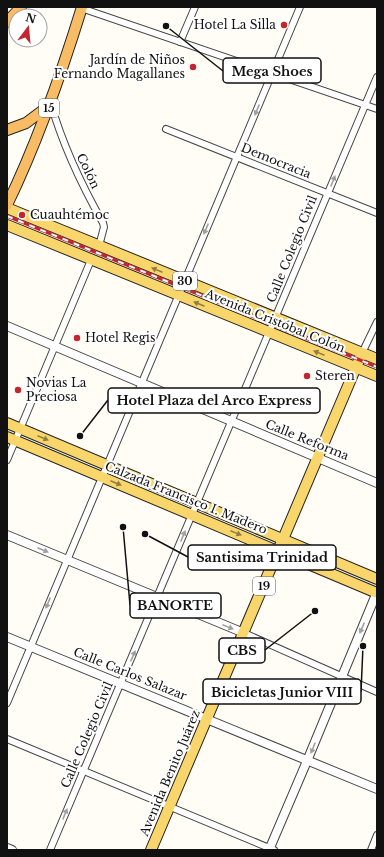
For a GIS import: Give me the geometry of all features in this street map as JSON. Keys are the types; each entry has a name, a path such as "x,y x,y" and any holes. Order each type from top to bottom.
{"highway":[{"path":"7,22 21,7"},
{"name":"15","path":"7,205 21,177 51,104 82,7"},
{"path":"7,130 26,123 51,104"}],"main road":[{"name":"Avenida Cristóbal Colón","path":"7,208 377,359"},
{"name":"Avenida Cristóbal Colón","path":"7,225 270,334 377,376"},
{"name":"Avenida Benito Juárez","path":"151,850 285,539 362,353"},
{"name":"Calzada Francisco I. Madero","path":"7,423 377,579"},
{"name":"Calzada Francisco I. Madero","path":"11,439 377,593"}],"street":[{"path":"82,7 272,74 377,109"},
{"path":"180,42 195,7"},
{"path":"7,703 102,477 106,464 142,384 300,7"},
{"name":"Calle Colegio Civil","path":"50,850 82,771 121,684 192,516 230,422 270,334 364,104 377,77"},
{"name":"Colón","path":"51,104 69,157 83,188 103,223 104,227 99,246"},
{"name":"Democracia","path":"166,129 377,213"},
{"path":"7,460 11,439 20,429 56,347 91,260"},
{"name":"19","path":"362,353 377,322"},
{"name":"Calle Reforma","path":"7,326 230,422 318,457 377,483"},
{"path":"7,535 244,633 377,692"},
{"path":"7,739 271,849 377,593"},
{"name":"Calle Carlos Salazar","path":"7,637 207,718 377,790"},
{"path":"371,850 377,835"},
{"path":"7,848 12,850"}],"railway":[{"path":"7,216 377,367"}],"place":[{"name":"Hotel La Silla","path":"284,25"},
{"name":"Mega Shoes","path":"166,26"},
{"name":"Jardín de Niños Fernando Magallanes","path":"193,67"},
{"name":"Cuauhtémoc","path":"22,215"},
{"name":"Hotel Regis","path":"77,338"},
{"name":"Steren","path":"307,376"},
{"name":"Novias La Preciosa","path":"18,390"},
{"name":"Hotel Plaza del Arco Express","path":"80,436"},
{"name":"BANORTE","path":"123,527"},
{"name":"Santisima Trinidad","path":"145,534"},
{"name":"CBS","path":"315,611"},
{"name":"Bicicletas Junior VIII","path":"363,646"}]}
